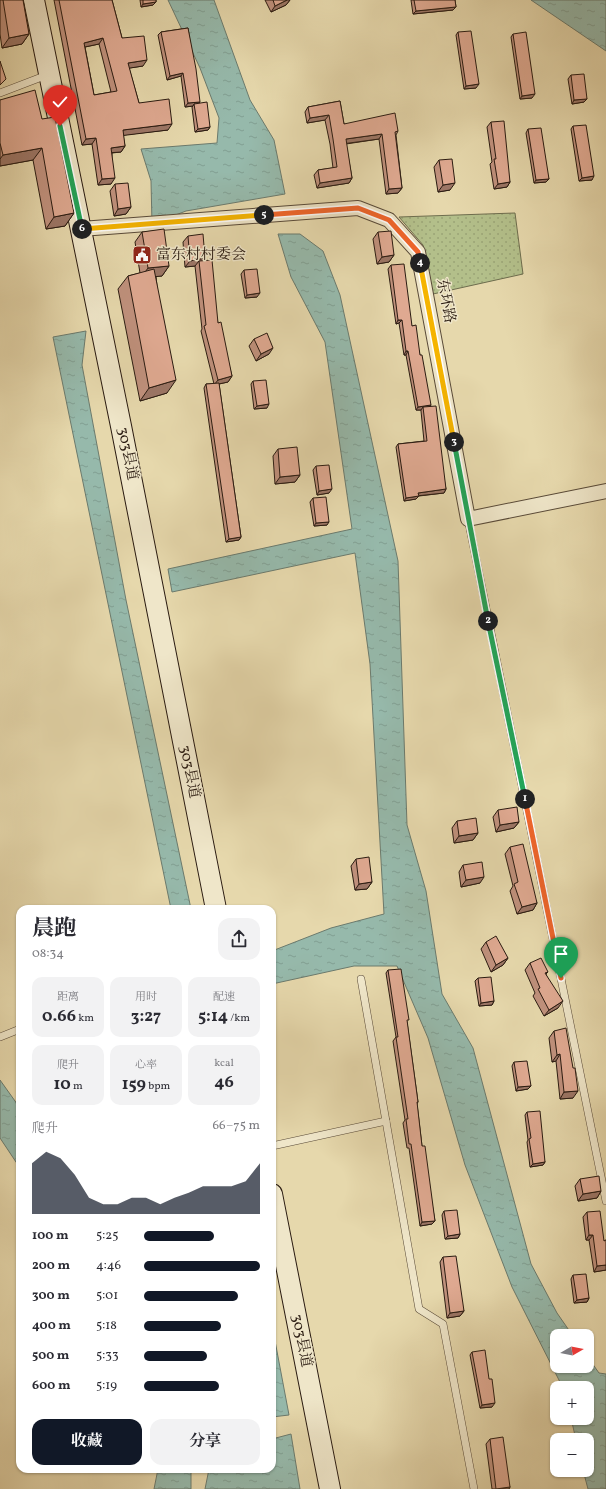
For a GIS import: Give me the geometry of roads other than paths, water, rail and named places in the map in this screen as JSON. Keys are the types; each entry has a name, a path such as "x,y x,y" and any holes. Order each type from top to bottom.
{"main road":[{"name":"303县道","path":"34,0 215,905"},
{"name":"303县道","path":"276,1214 330,1489"}],"street":[{"name":"东环路","path":"81,229 358,208 389,220 418,252 468,519"},
{"path":"468,519 606,491"}],"lane":[{"path":"0,93 49,74"},
{"path":"468,519 606,1201"},
{"path":"361,979 419,1309 443,1324 474,1489"},
{"path":"0,1037 16,1031"},
{"path":"276,1145 386,1121"}],"water":[{"path":"168,0 214,0 250,100 274,140 285,194 186,211 152,224 151,181 141,149 217,143 219,118 200,68"},
{"path":"531,0 606,0 606,51"},
{"path":"278,234 300,234 323,251 340,295 398,561 407,825 426,891 442,994 473,1048 531,1264 557,1313 568,1329 550,1329 550,1362 512,1287 465,1165 428,1038 397,966 354,966 276,983 276,949 331,928 384,914 370,664 355,553 172,592 168,569 352,529 325,342 291,277"},
{"path":"86,331 82,365 126,600 190,905 170,905 53,337"},
{"path":"0,1080 16,1102 16,1162 0,1138"},
{"path":"276,1346 289,1415 276,1417"},
{"path":"594,1366 599,1373 606,1374 606,1489 588,1489 585,1477 594,1477 594,1433 574,1433 573,1425 594,1425 594,1381 559,1381 555,1373 594,1373"},
{"path":"291,1434 300,1489 205,1489 208,1473 276,1473 276,1438"},
{"path":"157,1473 191,1473 191,1489 154,1489"}],"place":[{"name":"富东村村委会","path":"142,255"}]}
